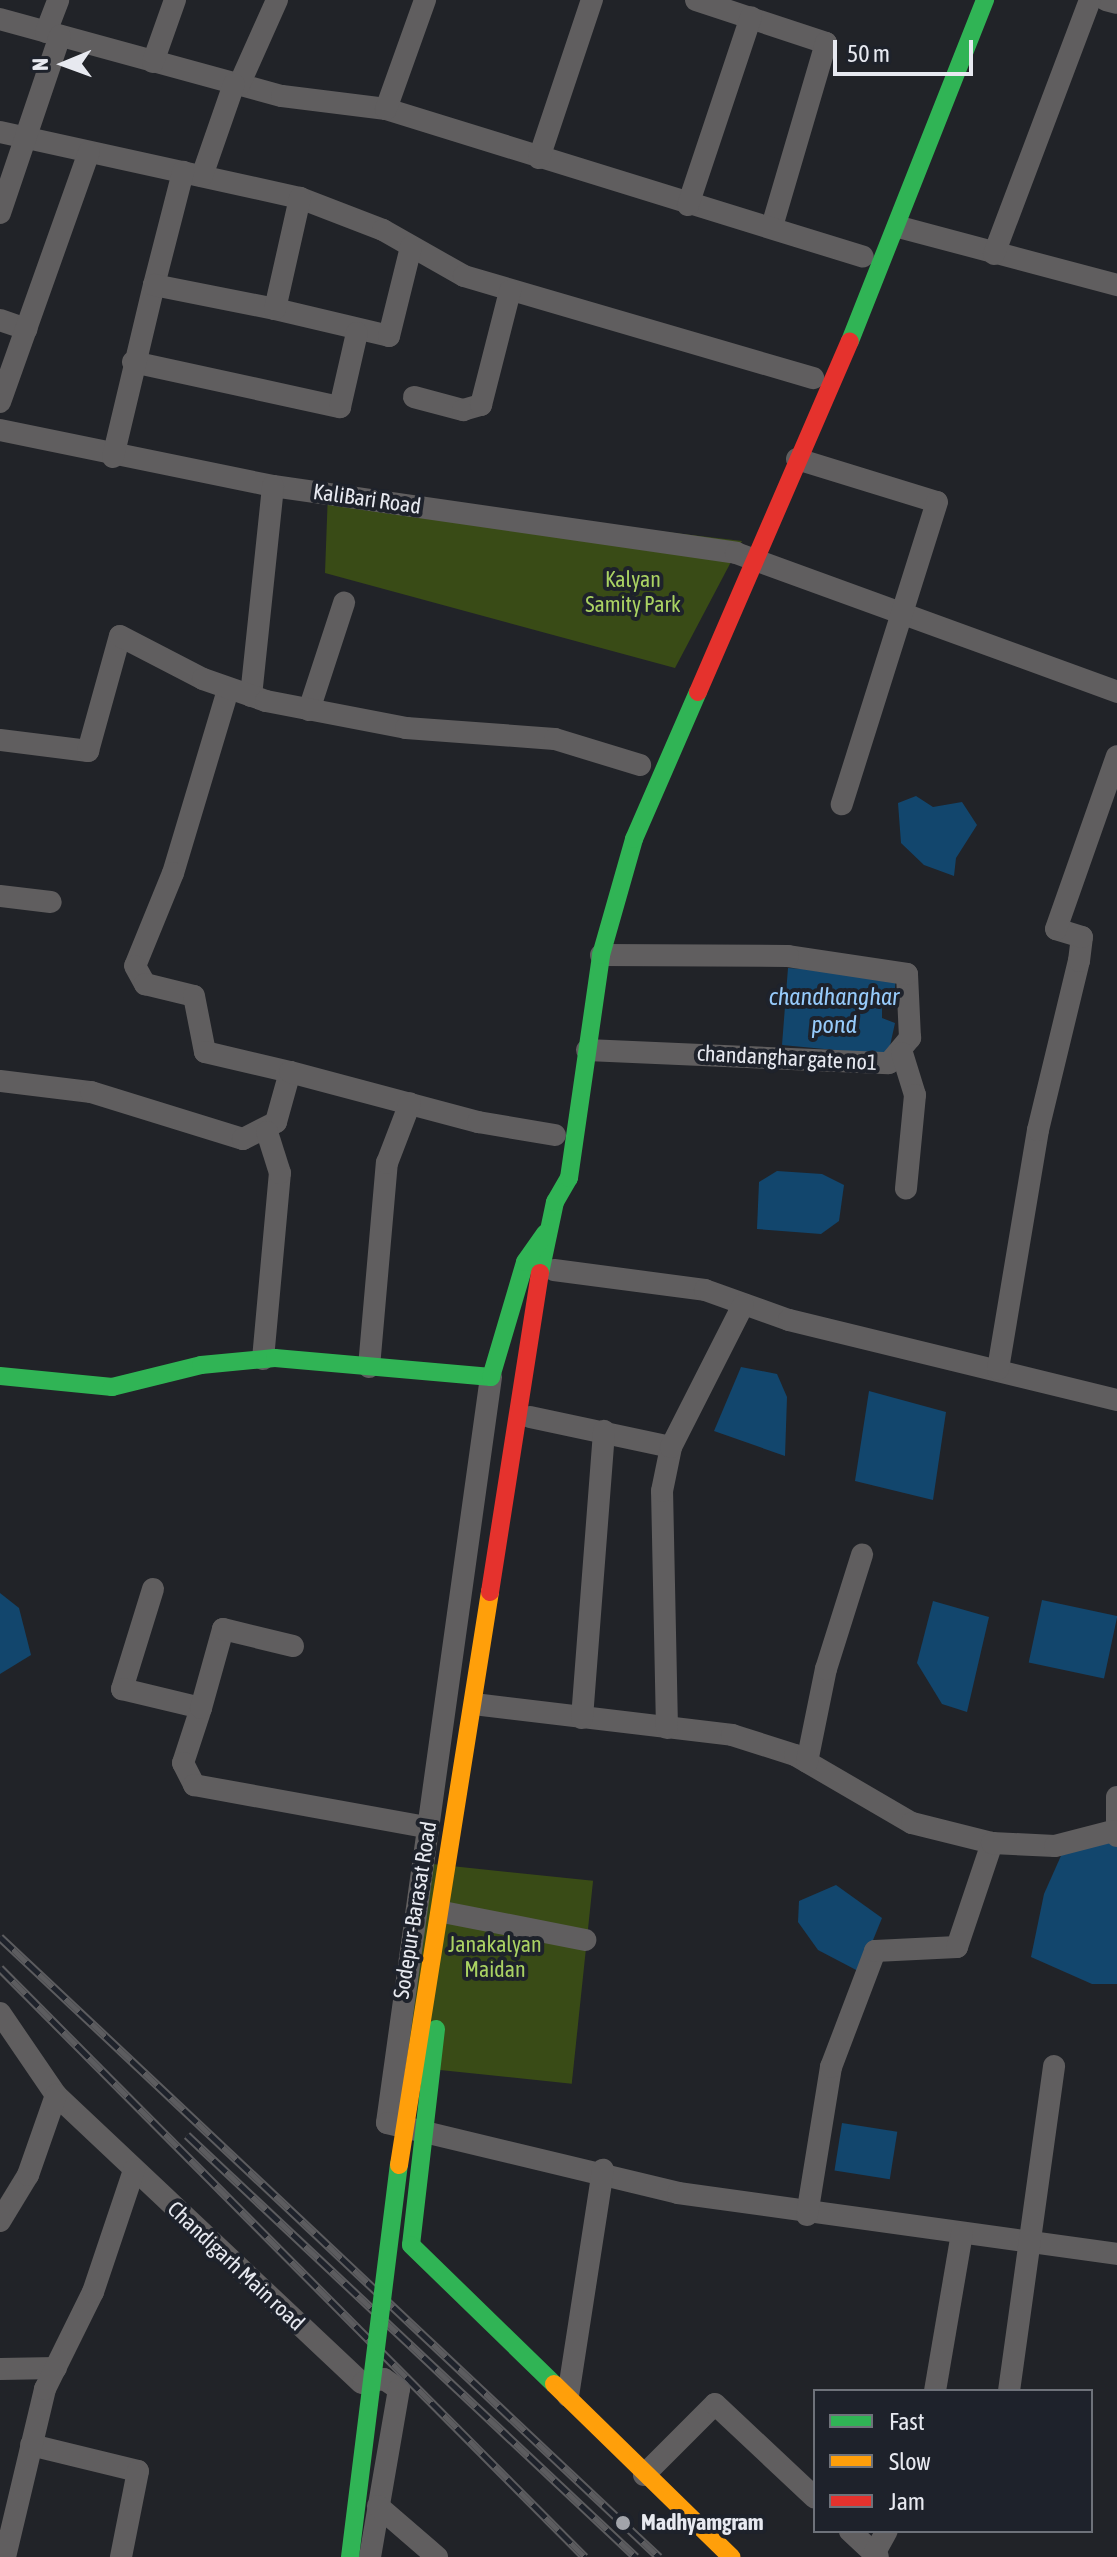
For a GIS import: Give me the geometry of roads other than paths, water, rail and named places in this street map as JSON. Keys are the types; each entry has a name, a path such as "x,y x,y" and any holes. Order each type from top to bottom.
{"main road":[{"path":"555,1202 569,1178 601,955 634,839 962,0"},
{"path":"692,652 797,459 899,227 985,0"},
{"path":"623,809 586,948 555,1135 555,1202 550,1224 530,1417 448,1913 411,2245 731,2557"},
{"path":"0,1376 112,1387 263,1359 491,1377 525,1262 550,1224"},
{"name":"Sodepur-Barasat Road","path":"350,2557 397,2180 547,1272"}],"street":[{"path":"0,213 28,139 58,0"},
{"path":"153,62 175,0"},
{"path":"113,457 133,362 154,285 193,174 277,0"},
{"path":"386,109 425,0"},
{"path":"539,158 592,0"},
{"path":"696,0 748,10 826,43 772,227"},
{"path":"994,254 1090,0"},
{"path":"1106,0 1117,3"},
{"path":"688,205 748,10"},
{"path":"0,19 236,85 386,109 863,257"},
{"path":"0,132 300,198 510,291 813,378"},
{"path":"0,402 89,152"},
{"path":"275,309 300,198"},
{"path":"899,227 1117,285"},
{"path":"154,285 275,309 382,339 396,326 411,247"},
{"path":"414,397 463,410 481,405 510,291"},
{"path":"0,320 26,329"},
{"path":"133,362 340,407 357,333"},
{"name":"KaliBari Road","path":"0,430 113,457 273,486 746,555 1117,692"},
{"path":"797,459 937,502 842,804"},
{"path":"251,696 273,486"},
{"path":"309,710 344,603"},
{"path":"0,740 88,751 120,636 228,690 251,696 406,728 555,739 641,765"},
{"path":"228,690 173,873 135,966 145,984 194,996 205,1052 555,1135"},
{"path":"998,1369 1038,1130 1079,961 1082,937 1056,929 1117,756"},
{"path":"0,896 51,902"},
{"name":"chandanghar gate no1","path":"587,1050 889,1063 902,1053 910,1038 907,974 788,956 601,955"},
{"path":"902,1053 915,1095 906,1189"},
{"path":"263,1359 280,1173 267,1132 290,1072"},
{"path":"0,1081 91,1092 243,1139 267,1132"},
{"path":"369,1367 387,1163 410,1103"},
{"path":"547,1272 656,1280 1117,1400"},
{"path":"667,1728 659,1539 671,1447 743,1305"},
{"path":"491,1377 387,2120 603,2170 658,2189 807,2215 962,2233 1025,2245 1117,2254"},
{"path":"530,1417 671,1447"},
{"path":"582,1718 604,1431"},
{"path":"807,1762 826,1669 862,1555"},
{"path":"153,1589 122,1689 201,1708"},
{"path":"293,1646 223,1629 183,1763 194,1785 426,1827"},
{"path":"482,1705 732,1735 807,1762 912,1823 992,1843 1055,1846 1115,1834 1117,1797"},
{"path":"807,2215 831,2067 875,1951 957,1947 992,1843"},
{"path":"448,1913 585,1940"},
{"name":"Chandigarh Main road","path":"0,2013 56,2095 362,2383"},
{"path":"1009,2389 1025,2245 1054,2066"},
{"path":"0,2221 28,2175 56,2095"},
{"path":"5,2557 31,2445 56,2368 93,2292 134,2170"},
{"path":"568,2396 603,2170"},
{"path":"935,2389 962,2233"},
{"path":"0,2369 56,2368"},
{"path":"335,2557 362,2383 384,2379 399,2389 370,2557"},
{"path":"644,2475 715,2404 813,2496"},
{"path":"31,2445 138,2471 121,2557"},
{"path":"378,2506 437,2557"},
{"path":"852,2533 876,2555 886,2533"}],"water":[{"path":"916,796 933,807 962,802 977,825 956,858 954,876 924,865 901,843 898,803"},
{"name":"chandhanghar pond","path":"788,968 896,975 895,988 882,990 882,1018 895,1023 888,1055 782,1045"},
{"path":"777,1171 822,1174 844,1185 839,1221 821,1234 757,1229 759,1182"},
{"path":"741,1367 777,1374 787,1397 785,1456 714,1431"},
{"path":"869,1391 946,1412 933,1500 855,1481"},
{"path":"0,1593 19,1608 31,1655 0,1674"},
{"path":"1042,1600 1117,1616 1104,1679 1029,1663"},
{"path":"933,1601 989,1617 967,1712 942,1704 917,1663"},
{"path":"1097,1836 1117,1845 1117,1984 1092,1984 1031,1957 1044,1894 1064,1849"},
{"path":"836,1885 882,1918 860,1972 818,1950 798,1922 799,1901"},
{"path":"842,2123 897,2132 890,2179 834,2170"}],"railway":[{"path":"0,1937 659,2557"},
{"path":"0,1968 585,2557"},
{"path":"187,2135 636,2557"}],"place":[{"name":"Madhyamgram","path":"623,2523"}],"park label":[{"name":"Kalyan Samity Park","path":"633,592"},
{"name":"Janakalyan Maidan","path":"495,1956"}]}
